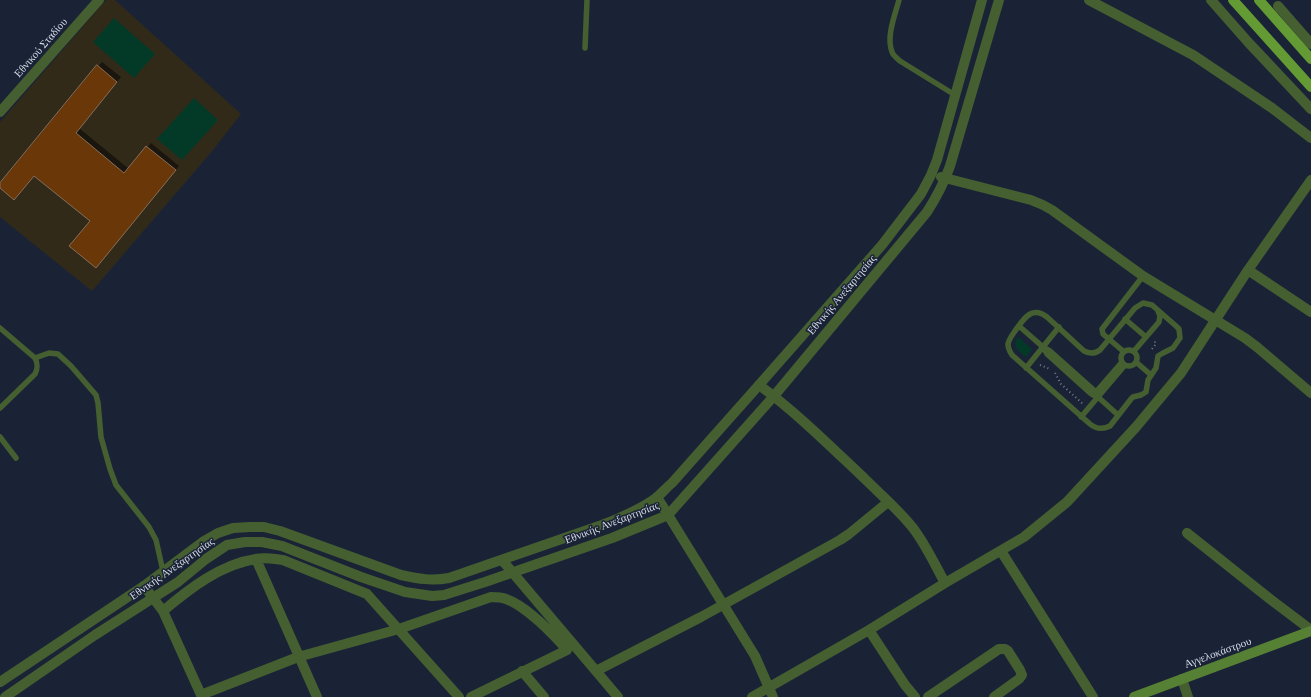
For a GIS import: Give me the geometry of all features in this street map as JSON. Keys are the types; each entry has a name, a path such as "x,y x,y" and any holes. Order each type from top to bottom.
{"main road":[{"path":"1233,0 1311,87"},
{"path":"1259,0 1311,59"},
{"name":"Αγγελοκάστρου","path":"1134,697 1311,630"}],"street":[{"name":"Εθνικού Σταδίου","path":"0,112 99,0"},
{"name":"Εθνικής Ανεξαρτησίας","path":"0,682 144,586 204,541 218,533 233,528 264,527 280,531 402,575 434,580 449,578 602,525 631,513 657,498 882,245 921,194 937,160 982,0"},
{"name":"Εθνικής Ανεξαρτησίας","path":"5,697 95,635 178,582 206,559 228,545 245,542 262,542 282,546 404,592 432,596 444,595 513,573 612,538 668,515 774,396 927,212 946,178 999,0"},
{"path":"1090,0 1193,55 1272,108 1311,138"},
{"path":"1211,0 1311,109"},
{"path":"1272,15 1280,3 1311,44"},
{"path":"931,175 1031,200 1052,210 1143,276 1216,319 1257,347 1311,393"},
{"path":"752,697 771,692 945,583 1030,534 1056,512 1081,488 1136,427 1181,373 1248,270 1308,191 1311,180"},
{"path":"1248,270 1311,312"},
{"path":"759,385 819,435 904,517 934,562 945,583"},
{"path":"657,498 756,656 771,692"},
{"path":"596,671 840,540 888,502"},
{"path":"1187,533 1311,630"},
{"path":"1001,551 1094,697"},
{"path":"163,611 182,594 208,577 238,564 256,559 268,558 283,560 363,592 371,597 459,697"},
{"path":"256,559 298,657 317,697"},
{"path":"502,560 618,697"},
{"path":"144,586 163,611 201,696 298,657 399,629 491,597 506,599 520,606 553,635 567,650 471,697"},
{"path":"870,630 915,697"},
{"path":"928,697 1000,649 1005,649 1008,651 1022,675 1019,679 994,697"},
{"path":"522,671 544,697"},
{"path":"1182,679 1188,697"}],"lane":[{"path":"586,48 587,0"},
{"path":"899,0 891,34 891,48 894,55 900,61 955,94"},
{"path":"1123,351 1103,334 1102,329 1143,276"},
{"path":"1143,304 1152,305 1170,321 1179,330 1180,338 1173,348 1158,356 1156,368 1148,380 1146,392 1142,395 1133,397 1110,426 1102,429 1093,427 1081,417 1012,355 1008,348 1009,340 1019,326 1027,316 1035,313 1044,314 1084,351 1090,353 1098,351 1109,339 1135,308 1143,304"},
{"path":"1158,311 1160,316 1159,322"},
{"path":"1125,319 1146,337"},
{"path":"1134,351 1159,322 1164,320 1170,321"},
{"path":"1019,326 1043,347 1047,354 1058,364 1093,395 1097,394 1118,415"},
{"path":"1026,368 1058,327"},
{"path":"0,328 35,358 38,364 35,374 0,408"},
{"path":"1123,364 1120,355 1123,351 1128,349 1134,351 1137,358 1136,362"},
{"path":"35,358 49,353 58,354 71,366 96,395 101,437 116,486 149,527 156,540 163,571"},
{"path":"1136,362 1151,375"},
{"path":"1123,364 1130,366 1136,362"},
{"path":"1081,417 1097,394 1123,364"},
{"path":"0,437 16,458"}],"path":[{"path":"1033,359 1040,365 1055,373 1061,384 1088,408"}],"shaded area":[{"path":"106,0 115,0 241,114 213,150 92,291 0,217 0,122"}],"green space":[{"path":"114,18 155,54 134,78 93,42"},
{"path":"194,98 218,120 182,160 157,139"},
{"path":"1018,337 1032,349 1026,357 1016,346 1015,343"}],"building":[{"path":"97,65 117,82 76,133 124,173 146,146 176,170 96,268 69,246 90,221 34,176 14,200 0,188 0,183"}]}
